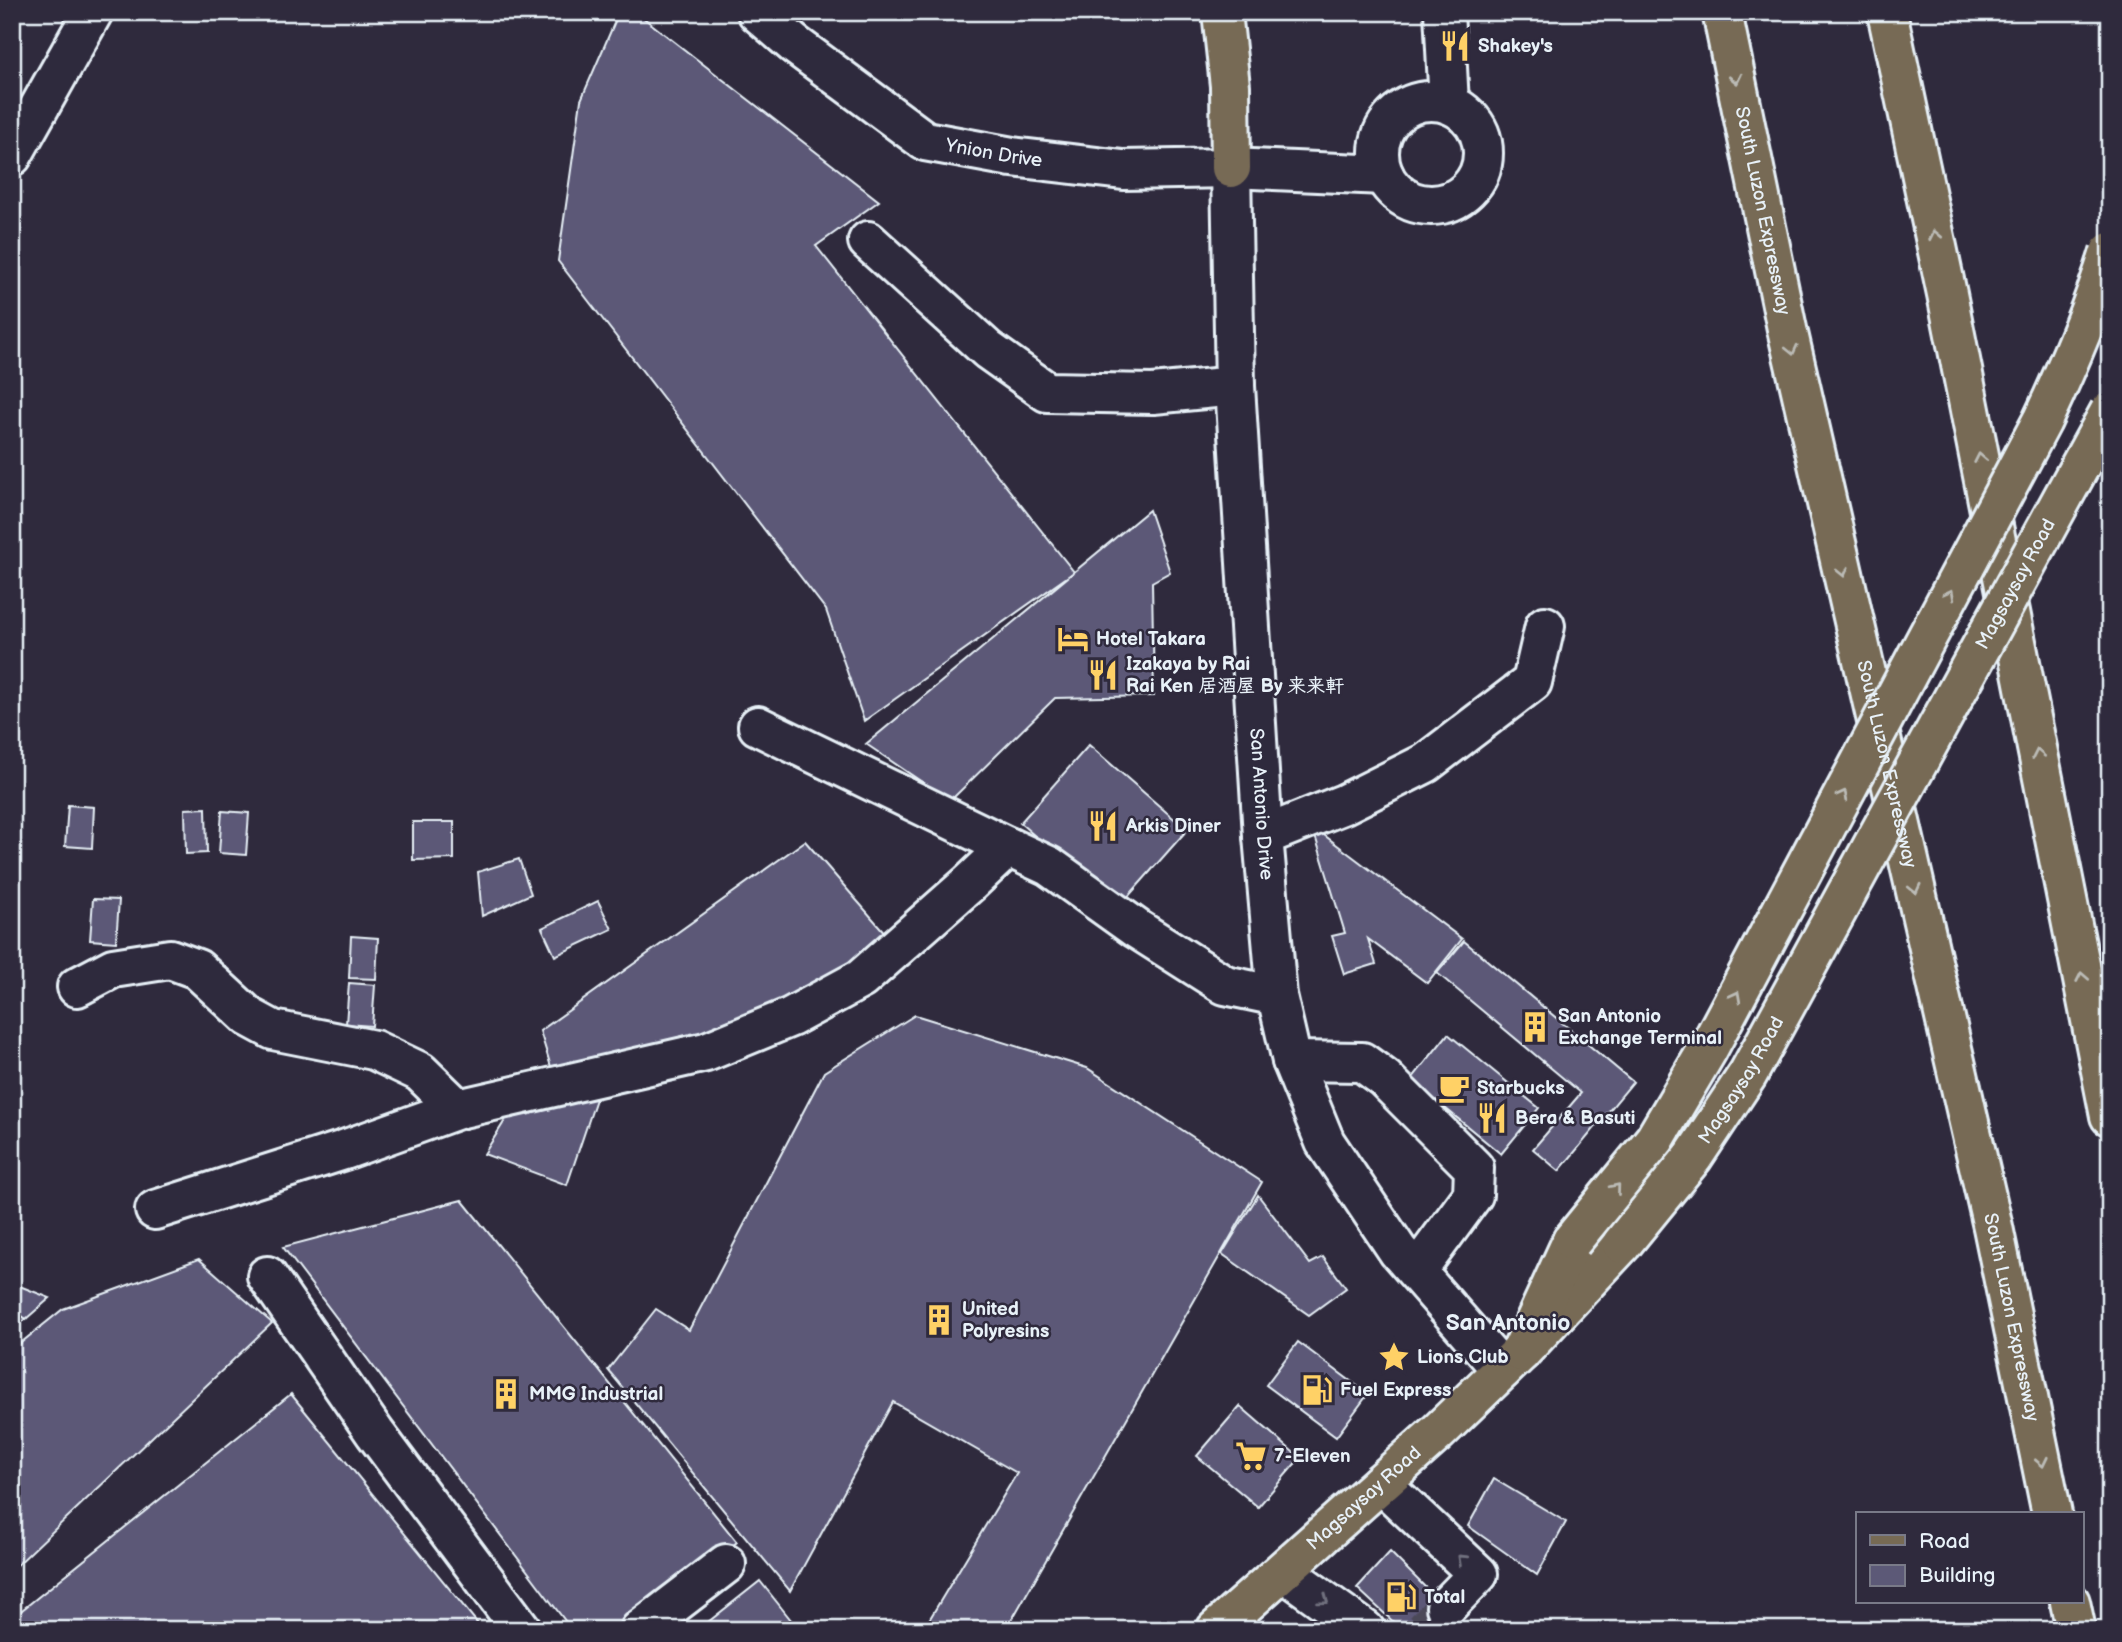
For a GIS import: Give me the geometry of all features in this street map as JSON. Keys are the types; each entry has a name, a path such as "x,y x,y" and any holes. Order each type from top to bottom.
{"main road":[{"path":"1222,12 1230,86 1231,168"},
{"path":"1230,86 1238,12"},
{"name":"South Luzon Expressway","path":"1722,12 1787,329 1990,1214 2052,1512"},
{"path":"1887,12 1950,307 2110,1116"},
{"path":"1512,1361 1573,1241 1655,1139 1708,1049 2042,421 2071,359 2110,252"},
{"name":"Magsaysay Road","path":"1216,1630 1437,1433 1512,1361 1622,1244 1693,1157 1748,1074 2110,411"},
{"path":"2070,1604 2076,1630"}],"street":[{"path":"12,156 45,102 93,12"},
{"name":"Ynion Drive","path":"757,12 794,44 925,141 1012,157 1124,170 1231,168 1384,175"},
{"path":"1444,12 1449,104"},
{"path":"1432,101 1449,104 1464,112 1475,125 1482,141 1480,174 1470,188 1457,199 1423,205 1407,200 1394,189 1384,175 1379,159 1381,141 1388,125 1399,112 1415,104 1432,101"},
{"name":"San Antonio Drive","path":"1231,168 1234,386 1264,836 1277,996 1292,1061 1325,1142 1398,1251 1512,1361"},
{"path":"868,241 988,351 1046,393 1153,394 1234,386"},
{"path":"1264,836 1345,804 1426,763 1532,682 1545,626"},
{"path":"758,726 1049,866 1137,929 1224,985 1277,996"},
{"path":"155,1210 344,1150 458,1109 706,1052 791,1017 861,979 1008,846"},
{"path":"77,986 113,968 170,959 197,969 250,1017 273,1030 374,1050 420,1072 458,1109"},
{"path":"1292,1061 1362,1062 1384,1078 1474,1168 1473,1195 1417,1271"},
{"path":"267,1276 374,1433 522,1630"},
{"path":"1381,1483 1478,1574 1446,1607"},
{"path":"640,1630 726,1564"},
{"path":"1283,1571 1365,1630"}],"building":[{"path":"619,12 636,12 879,201 816,246 1074,572 864,721 826,610 558,261 581,100"},
{"name":"Hotel Takara","path":"1149,510 1170,572 1152,582 1154,696 1055,698 950,801 866,744"},
{"name":"Arkis Diner","path":"1089,745 1187,830 1118,908 1020,823"},
{"path":"68,805 94,807 92,848 65,846"},
{"path":"206,808 207,853 186,854 185,809"},
{"path":"222,811 249,813 246,855 219,853"},
{"path":"413,822 454,822 454,859 413,860"},
{"path":"1312,826 1462,939 1427,983 1368,939 1376,964 1344,974 1332,936 1345,933"},
{"path":"805,841 893,942 725,1033 552,1070 540,1031"},
{"path":"519,859 531,894 482,916 478,872"},
{"path":"93,899 119,900 116,942 90,940"},
{"path":"598,901 612,929 555,956 542,928"},
{"path":"351,936 378,938 376,979 349,978"},
{"name":"San Antonio Exchange Terminal","path":"1464,941 1633,1082 1559,1171 1533,1149 1581,1093 1437,973"},
{"path":"349,983 375,985 372,1026 346,1024"},
{"name":"United Polyresins","path":"915,1015 1087,1068 1262,1182 1006,1630 923,1630 1017,1473 893,1402 790,1591 608,1370 656,1309 689,1330 824,1072"},
{"path":"1448,1034 1539,1108 1501,1154 1411,1080"},
{"path":"599,1090 567,1185 484,1154 516,1103"},
{"path":"1258,1195 1310,1264 1323,1257 1346,1288 1309,1315 1222,1254"},
{"name":"MMG Industrial","path":"462,1200 737,1542 626,1630 572,1630 283,1247"},
{"path":"199,1259 272,1323 12,1570 12,1350 63,1309"},
{"path":"12,1283 50,1298 26,1319 12,1309"},
{"path":"12,1309 26,1319 12,1330"},
{"name":"Fuel Express","path":"1298,1342 1368,1394 1336,1437 1266,1385"},
{"path":"291,1394 483,1630 12,1630 12,1618"},
{"path":"1240,1406 1300,1458 1258,1507 1197,1456"},
{"path":"1494,1479 1566,1522 1537,1575 1468,1526"},
{"name":"Total","path":"1390,1552 1468,1630 1402,1630 1357,1588"},
{"path":"760,1581 799,1630 698,1630"}],"tunnel":[{"path":"1424,1630 1446,1607"}],"place":[{"name":"Shakey's","path":"1455,46"},
{"name":"Hotel Takara","path":"1073,639"},
{"name":"Izakaya by Rai Rai Ken 居酒屋 By 来来軒","path":"1103,675"},
{"name":"Arkis Diner","path":"1103,826"},
{"name":"San Antonio Exchange Terminal","path":"1535,1027"},
{"name":"Starbucks","path":"1454,1088"},
{"name":"Bera & Basuti","path":"1492,1118"},
{"name":"United Polyresins","path":"939,1320"},
{"name":"Lions Club","path":"1394,1357"},
{"name":"Fuel Express","path":"1317,1390"},
{"name":"MMG Industrial","path":"506,1394"},
{"name":"7-Eleven","path":"1251,1456"},
{"name":"Total","path":"1401,1597"}],"district":[{"name":"San Antonio","path":"1508,1323"}]}
